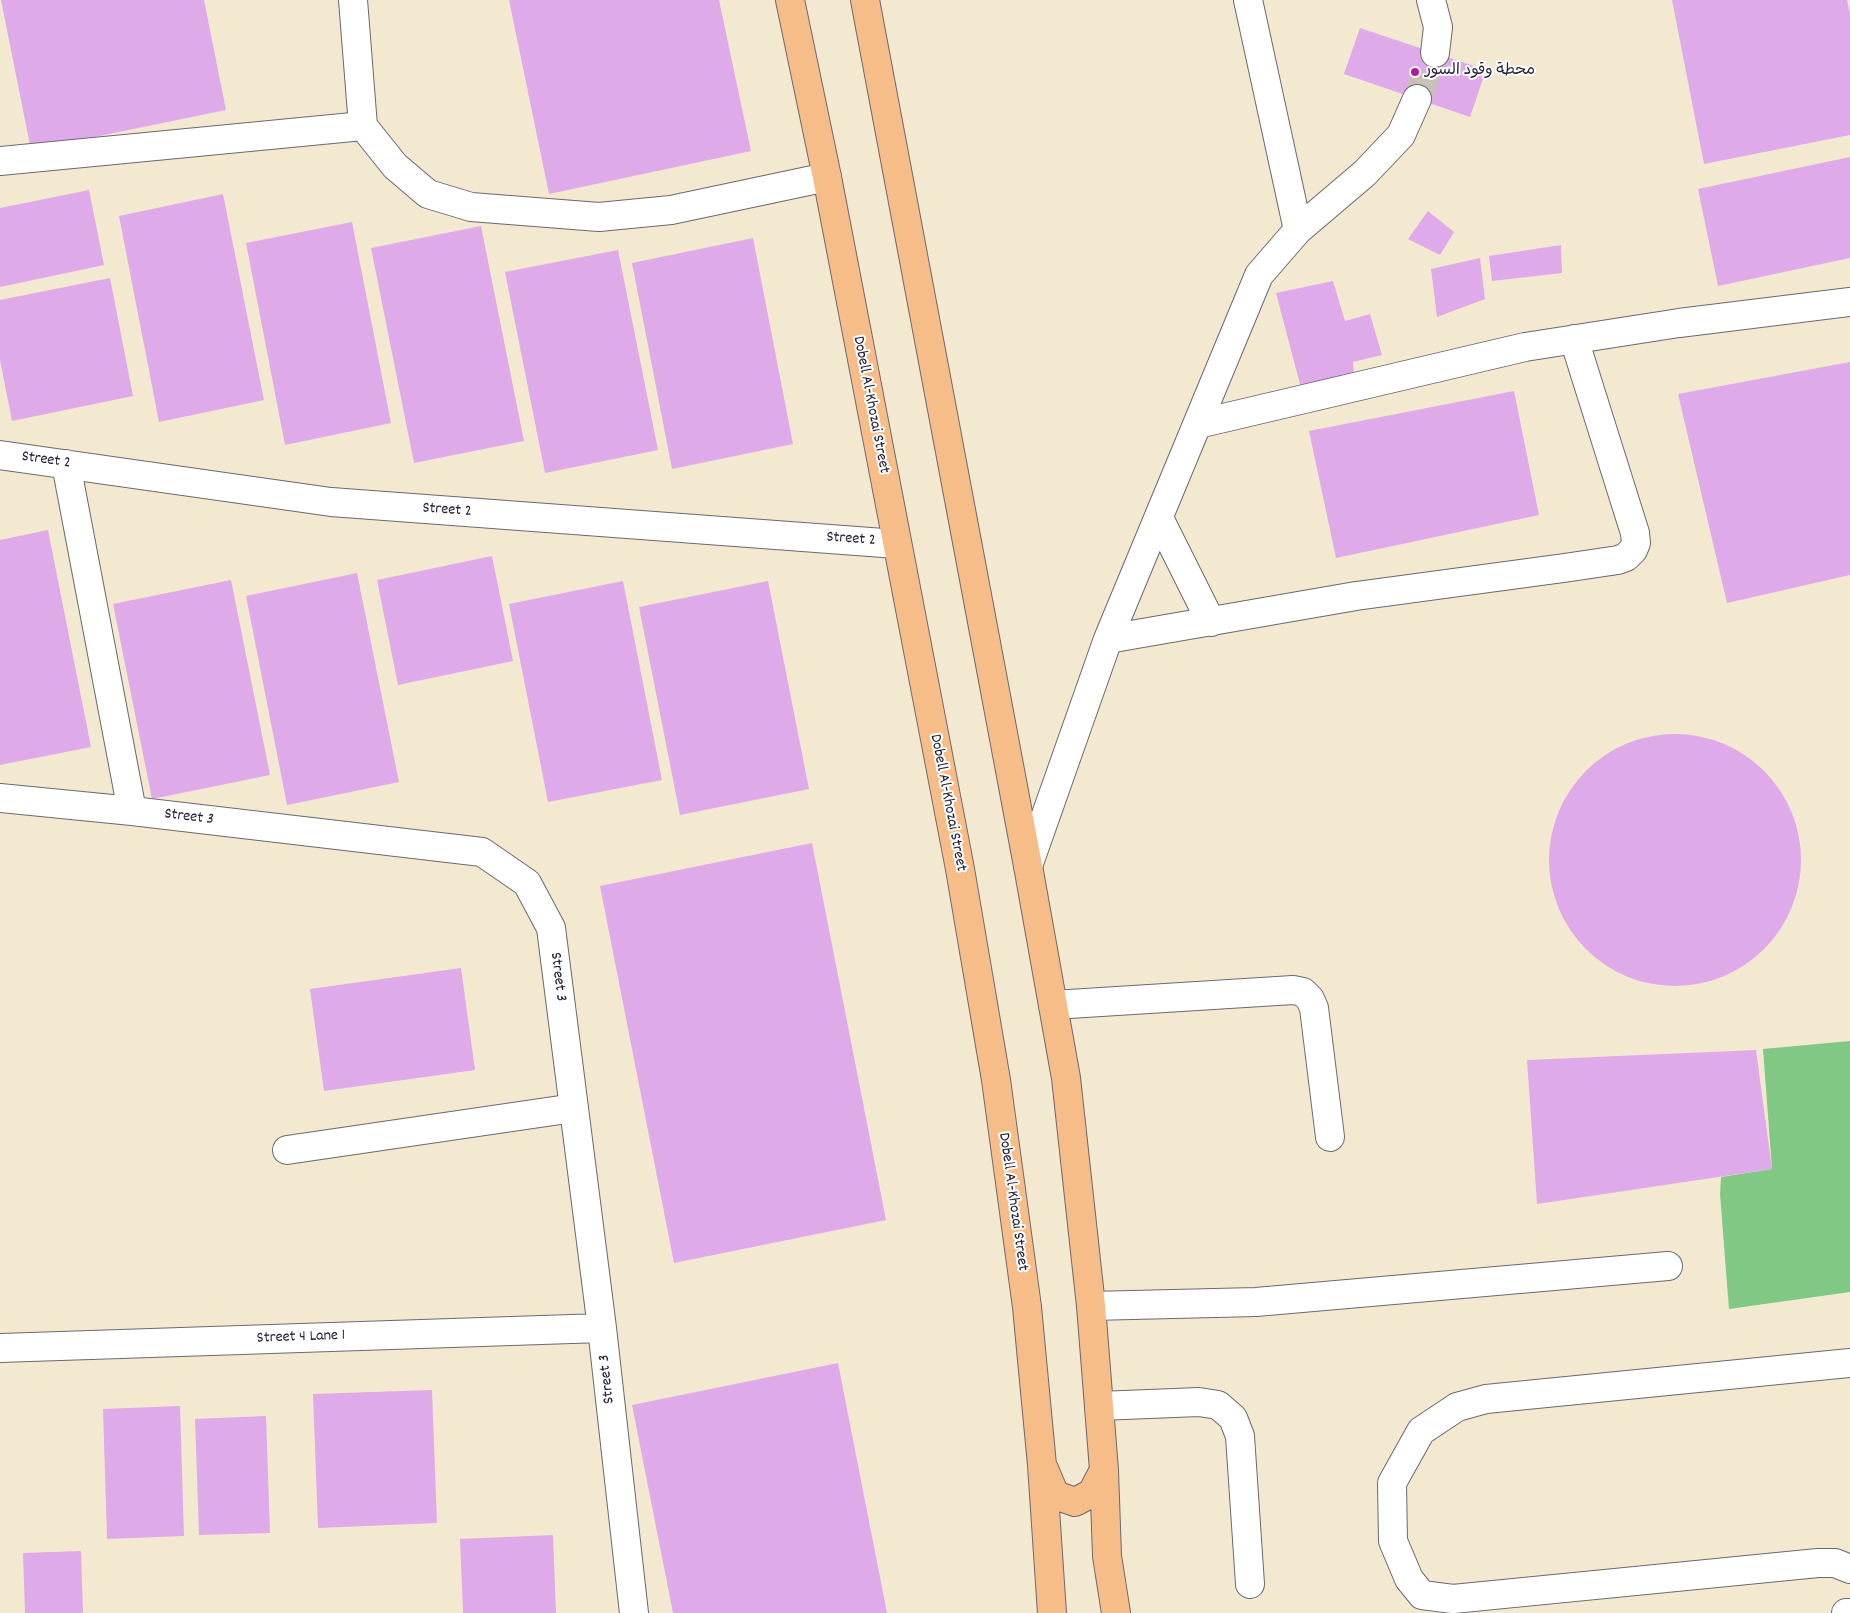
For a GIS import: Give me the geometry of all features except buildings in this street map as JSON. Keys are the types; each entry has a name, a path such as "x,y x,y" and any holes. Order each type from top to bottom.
{"main road":[{"name":"Dobell Al-Khozai Street","path":"790,0 827,177 958,859 996,1080 1027,1307 1042,1465 1052,1613"},
{"path":"865,0 1028,866 1066,1078 1091,1306 1104,1470 1107,1556 1116,1613"},
{"path":"1042,1465 1055,1495 1075,1502 1092,1493 1104,1470"}],"street":[{"path":"353,0 363,126 395,166 428,194 471,207 599,217 670,210 827,177"},
{"path":"1248,0 1298,230"},
{"path":"1431,0 1438,27 1435,54"},
{"path":"1028,866 1108,639 1259,275 1298,230 1365,174 1401,135 1417,99"},
{"path":"0,161 363,126"},
{"path":"1198,424 1524,347 1679,323 1850,302"},
{"path":"1108,639 1356,596 1564,568 1618,560 1626,557 1633,550 1636,543 1635,534 1574,339"},
{"name":"Street 2","path":"0,456 332,502 897,544"},
{"path":"66,464 132,811"},
{"path":"1159,518 1211,622"},
{"name":"Street 3","path":"0,798 132,811 482,852 527,883 551,928 602,1328 634,1613"},
{"path":"1053,1005 1293,990 1303,992 1310,999 1314,1008 1330,1137"},
{"path":"287,1150 574,1108"},
{"path":"1091,1306 1256,1302 1668,1266"},
{"name":"Street 4 Lane 1","path":"0,1348 602,1328"},
{"path":"1850,1363 1486,1399 1457,1407 1422,1431 1392,1483 1393,1541 1409,1578 1422,1595 1453,1599 1818,1563 1835,1563 1850,1569"},
{"path":"1099,1406 1199,1402 1218,1405 1233,1418 1240,1436 1250,1584"}],"green space":[{"path":"1850,1041 1850,1292 1729,1309 1720,1194 1721,1177 1772,1169 1763,1049"}],"tunnel":[{"path":"1417,99 1435,53"}],"place":[{"name":"محطة وقود السور","path":"1415,72"}]}
